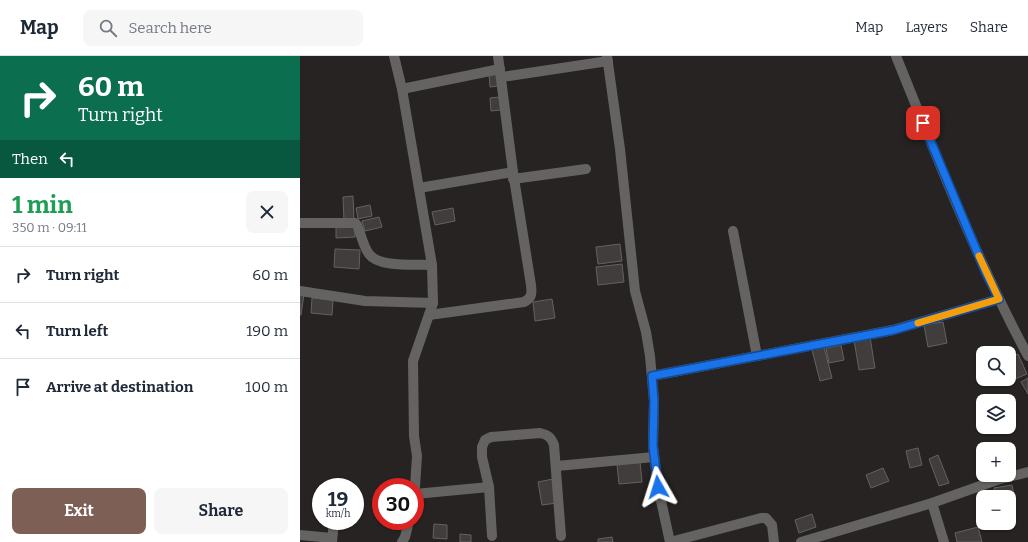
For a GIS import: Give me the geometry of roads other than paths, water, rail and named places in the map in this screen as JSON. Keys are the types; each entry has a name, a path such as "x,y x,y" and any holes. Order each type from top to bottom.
{"street":[{"path":"394,56 402,89 432,264 433,303 413,361 414,436 417,456 416,478"},
{"path":"428,315 524,302 531,296 531,285 513,175 498,56"},
{"path":"896,56 986,273 1028,356"},
{"path":"402,89 501,73 608,59 620,149 635,291 646,332 650,356 654,401 654,457 658,487 670,542 761,518 766,518 772,525 774,542"},
{"path":"419,188 513,175 586,169"},
{"path":"300,223 355,223 367,252 372,258 384,263 432,264"},
{"path":"733,231 757,356"},
{"path":"300,291 365,301 433,303"},
{"path":"652,376 894,330 999,299"},
{"path":"492,536 489,487 482,457 482,447 485,440 491,437 540,433 552,438 554,445 557,466 561,536"},
{"path":"557,466 654,457"},
{"path":"801,542 932,503 996,480 1028,472"},
{"path":"424,493 489,487"},
{"path":"932,503 944,542"},
{"path":"300,534 332,540 333,530"},
{"path":"402,542 407,530"}]}
